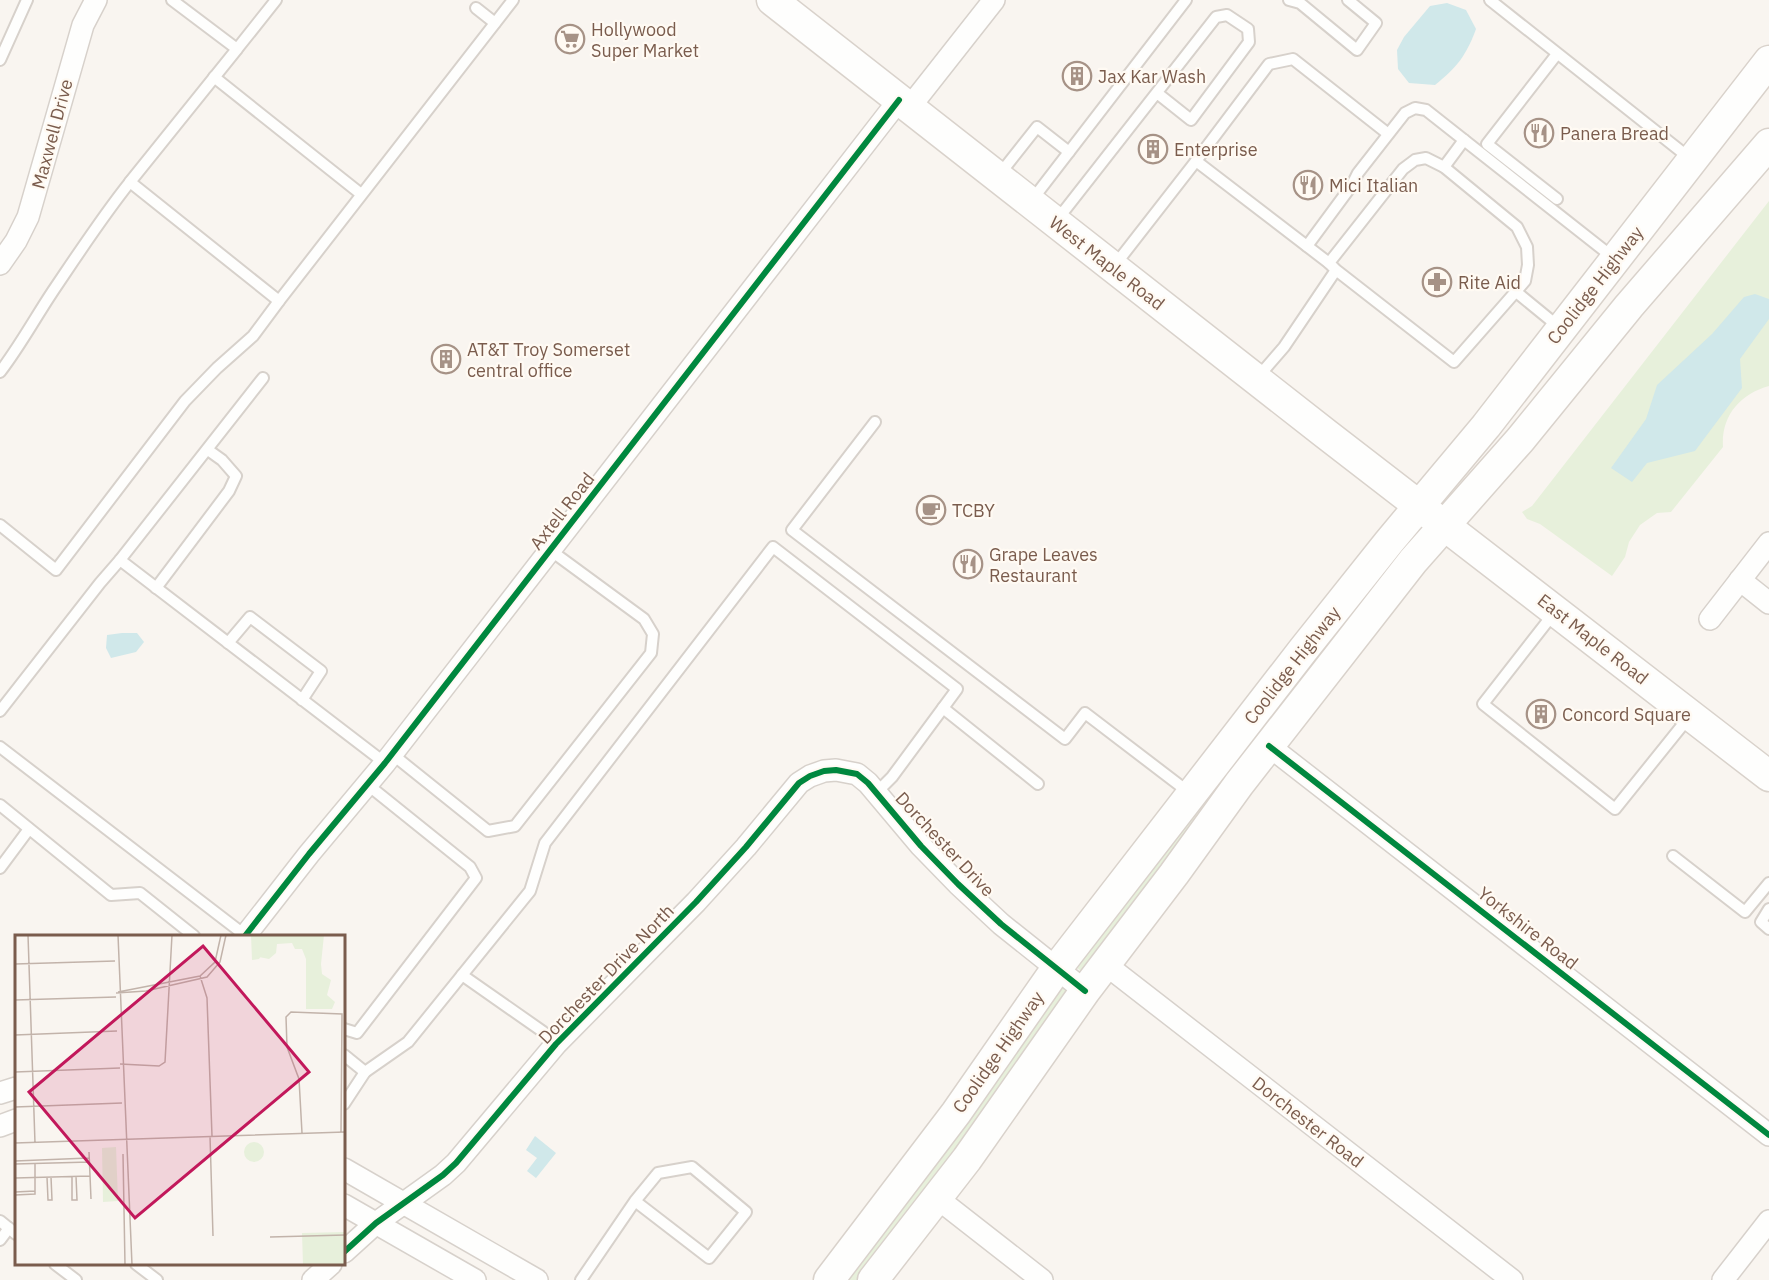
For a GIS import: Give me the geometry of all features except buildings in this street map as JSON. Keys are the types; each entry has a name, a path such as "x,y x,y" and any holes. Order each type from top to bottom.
{"main road":[{"name":"West Maple Road","path":"772,0 1256,380 1444,524"},
{"name":"Coolidge Highway","path":"829,1280 956,1113 1057,968 1191,794 1418,506 1479,434 1769,61"},
{"path":"1769,83 1769,92"},
{"name":"Coolidge Highway","path":"873,1280 967,1159 1084,991 1291,715 1413,561 1520,440 1629,306 1769,144"},
{"path":"1629,306 1635,285 1708,196 1710,188 1708,177 1692,160"},
{"name":"East Maple Road","path":"1444,524 1769,776"},
{"path":"1267,696 1291,715"}],"street":[{"name":"Maxwell Drive","path":"0,264 16,241 28,217 83,25 96,0"},
{"name":"Axtell Road","path":"247,935 309,854 368,785 550,550 904,104 994,0"},
{"path":"1710,620 1740,580 1765,556"},
{"path":"1740,580 1769,603"},
{"name":"Yorkshire Road","path":"1269,746 1769,1135"},
{"name":"Dorchester Drive","path":"836,770 857,774 877,792 949,876 1001,924 1057,968"},
{"name":"Dorchester Drive North","path":"345,1251 376,1223 443,1175 456,1162 556,1044 696,902 746,847 799,783 824,771 836,770"},
{"name":"Dorchester Road","path":"1105,964 1512,1280"},
{"path":"1057,968 1084,991"},
{"path":"0,1093 15,1088"},
{"path":"0,1126 15,1120"},
{"path":"345,1170 529,1278"},
{"path":"937,1198 1042,1280"},
{"path":"345,1206 475,1280"},
{"path":"1723,1280 1769,1221"},
{"path":"313,1280 329,1265"}],"lane":[{"path":"0,60 27,0"},
{"path":"172,0 237,49"},
{"path":"0,372 103,216 276,0"},
{"path":"0,525 56,570 185,401 253,336 513,0"},
{"path":"1029,202 1186,0"},
{"path":"1276,0 1300,3 1357,50 1377,23 1348,0"},
{"path":"1490,0 1692,160"},
{"path":"476,8 495,23"},
{"path":"1055,222 1216,16 1227,15 1248,29 1249,42 1191,120 1157,93"},
{"path":"1557,54 1487,144 1557,199"},
{"path":"1113,268 1269,64 1293,59 1387,133"},
{"path":"214,77 361,194"},
{"path":"1306,246 1387,133 1405,113 1415,108 1426,110 1615,259"},
{"path":"998,177 1045,117"},
{"path":"1037,127 1069,152"},
{"path":"1444,167 1464,140"},
{"path":"1196,161 1332,266 1454,362 1525,281 1528,265 1527,247 1517,227 1444,167 1426,158 1415,160 1403,169 1332,266 1284,347 1256,380"},
{"path":"130,182 279,301"},
{"path":"1515,291 1561,328"},
{"path":"0,711 264,378"},
{"path":"875,422 792,530 1065,739 1085,713 1191,794"},
{"path":"156,588 229,491 236,476 222,460 208,450"},
{"path":"345,1102 365,1072 408,1042 530,891 545,843 773,547 957,689 891,777 877,792"},
{"path":"120,560 302,700 488,831 514,826 651,653 653,634 644,619 550,550"},
{"path":"1556,610 1483,704 1606,802 1615,808 1690,715"},
{"path":"228,643 250,616 321,671 302,700"},
{"path":"943,708 1038,784"},
{"path":"0,747 245,935"},
{"path":"345,1029 357,1033 476,878 470,867 368,785"},
{"path":"0,805 111,895 140,893 193,935"},
{"path":"0,868 29,829"},
{"path":"1673,856 1745,912 1769,883"},
{"path":"1769,909 1761,922 1769,929"},
{"path":"462,975 542,1031 556,1044"},
{"path":"345,1056 365,1072"},
{"path":"581,1280 635,1201 658,1173 692,1167 746,1212 709,1258 635,1201"},
{"path":"0,1240 9,1228"},
{"path":"57,1265 76,1280"},
{"path":"138,1265 157,1280"}],"green space":[{"path":"1769,201 1769,386 1749,395 1734,408 1725,426 1723,447 1671,512 1657,513 1640,525 1629,542 1625,557 1612,576 1540,524 1527,519 1522,512 1532,506"},
{"path":"1397,554 1398,556 1292,693 1287,694"},
{"path":"1266,718 1270,723 1204,816 1082,972 1076,967"},
{"path":"1060,987 1064,988 1068,994 862,1280 842,1280"}],"water":[{"path":"1447,3 1466,10 1476,29 1468,47 1455,66 1435,85 1409,83 1398,69 1397,50 1404,37 1430,6"},
{"path":"1755,294 1769,299 1769,319 1740,359 1742,388 1695,451 1647,463 1632,482 1611,468 1646,419 1657,385 1712,334 1744,297"},
{"path":"137,633 144,642 136,652 111,658 106,648 107,635"},
{"path":"535,1136 556,1153 536,1178 527,1171 537,1158 526,1150"}],"cycle path":[{"path":"246,935 309,854 385,763 899,100"},
{"path":"1269,746 1769,1135"},
{"path":"345,1251 376,1223 456,1163 556,1044 696,902 746,847 799,783 824,771 836,770 857,774 868,783 921,846 958,884 1001,924 1085,991"}],"place":[{"name":"Hollywood Super Market","path":"570,39"},
{"name":"Jax Kar Wash","path":"1077,76"},
{"name":"Panera Bread","path":"1539,133"},
{"name":"Enterprise","path":"1153,149"},
{"name":"Mici Italian","path":"1308,185"},
{"name":"Rite Aid","path":"1437,282"},
{"name":"AT&T Troy Somerset central office","path":"446,359"},
{"name":"TCBY","path":"931,510"},
{"name":"Grape Leaves Restaurant","path":"968,564"},
{"name":"Concord Square","path":"1541,714"}]}
